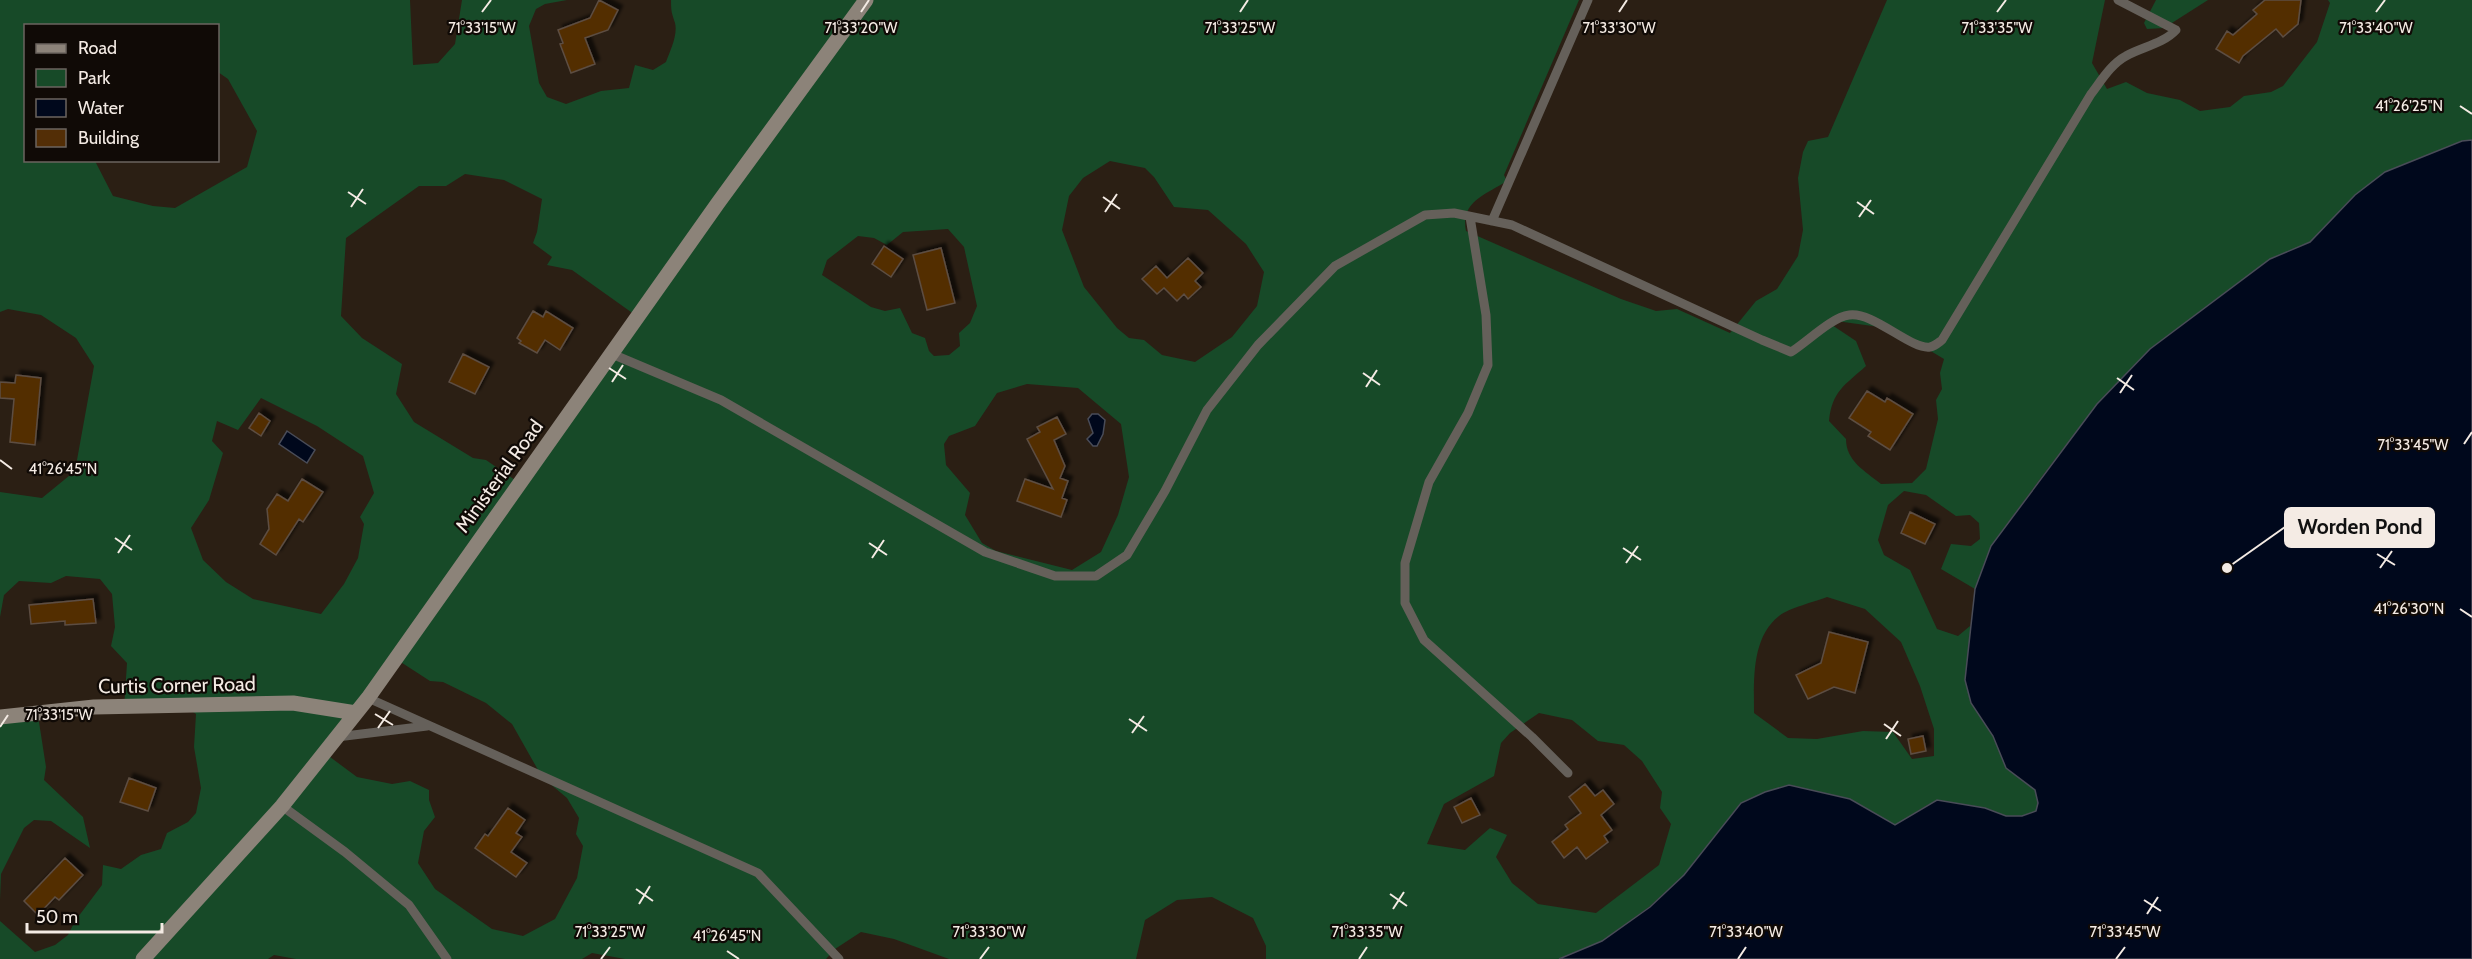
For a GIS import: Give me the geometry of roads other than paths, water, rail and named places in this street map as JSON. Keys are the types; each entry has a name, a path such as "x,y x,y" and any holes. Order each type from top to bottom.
{"main road":[{"name":"Ministerial Road","path":"143,959 282,806 368,698 866,0"},
{"name":"Curtis Corner Road","path":"0,717 94,707 293,703 356,713"}],"lane":[{"path":"1492,221 1588,0"},
{"path":"612,354 721,400 985,552 1054,576 1096,576 1127,555 1165,491 1207,410 1258,345 1335,266 1425,214 1454,213 1512,225 1791,352 1838,319 1849,315 1862,315 1922,346 1935,345 1942,340 2097,86 2124,57 2169,37 2176,30 2118,0"},
{"path":"1470,217 1486,315 1488,365 1468,412 1429,482 1405,562 1405,603 1424,640 1532,737 1568,773"},
{"path":"368,698 758,873 839,959"},
{"path":"337,737 429,725"},
{"path":"282,806 345,852 408,905 447,959"}],"water":[{"path":"2472,140 2472,959 1559,959 1602,941 1650,907 1684,875 1741,803 1765,792 1789,785 1850,799 1895,825 1937,800 1985,808 2006,816 2022,816 2036,811 2038,803 2035,790 2006,768 1993,736 1971,703 1965,680 1975,589 1991,546 2097,404 2150,349 2270,259 2310,242 2355,195 2385,172 2462,141"},
{"path":"1092,414 1098,414 1105,420 1103,434 1097,446 1093,446 1087,439 1093,433 1088,419"},
{"path":"287,431 315,450 307,463 279,444"}],"place":[{"name":"Worden Pond","path":"2227,568"}]}
